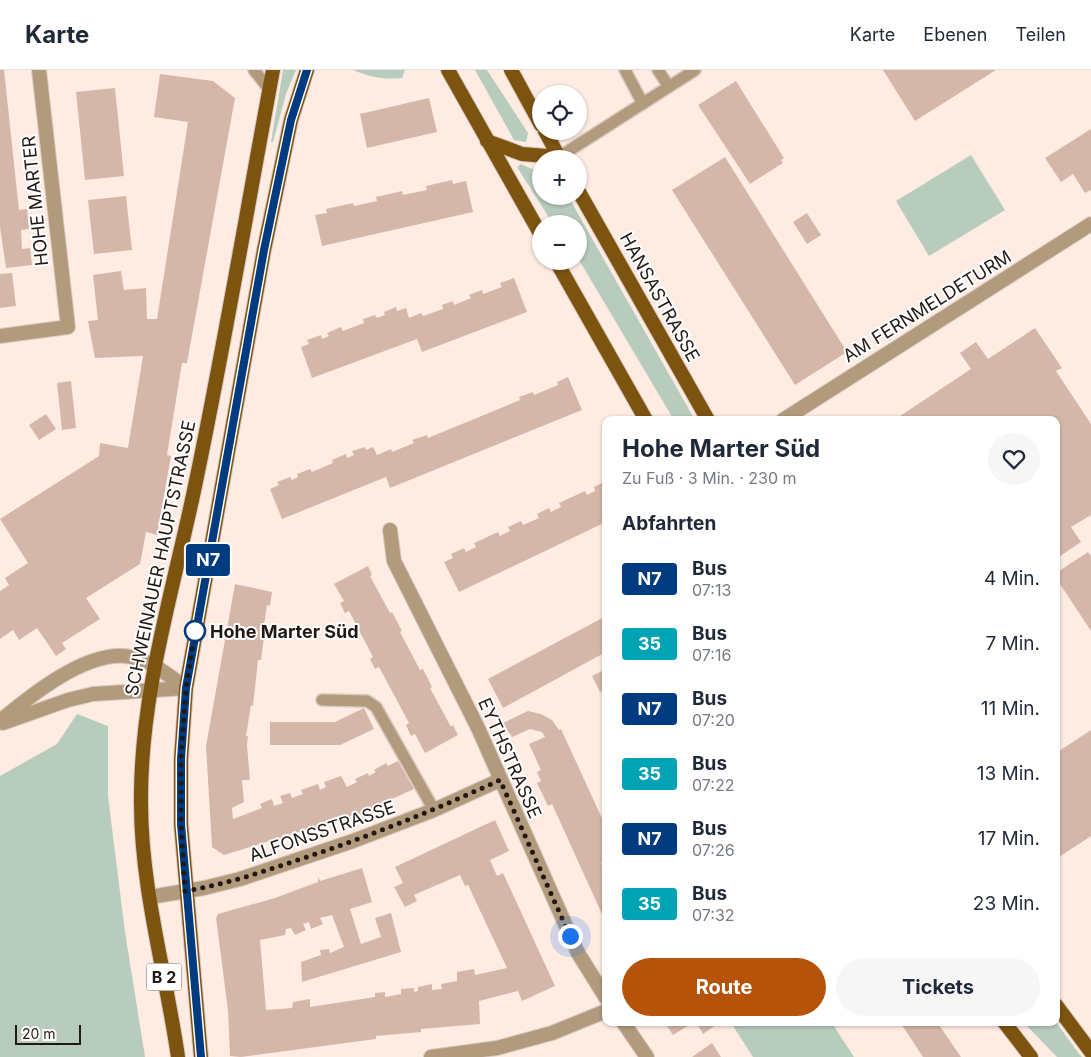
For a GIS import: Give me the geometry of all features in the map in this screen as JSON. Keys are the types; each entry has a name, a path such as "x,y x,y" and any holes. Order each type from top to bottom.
{"main road":[{"name":"SCHWEINAUER HAUPTSTRASSE","path":"178,1057 150,897 140,805 149,690 205,438 273,70"},
{"name":"B 2","path":"200,1057 185,891 180,788 186,688 264,250 291,120 307,70"},
{"path":"448,70 532,219"},
{"path":"511,70 532,108"},
{"path":"487,141 522,154 532,155"},
{"name":"HANSASTRASSE","path":"586,205 706,416"},
{"path":"561,270 644,416"},
{"path":"1060,1010 1091,1052"},
{"path":"1007,1026 1030,1057"}],"street":[{"name":"HOHE MARTER","path":"0,336 68,327 39,70"},
{"name":"AM FERNMELDETURM","path":"789,416 1089,230"},
{"name":"EYTHSTRASSE","path":"390,530 394,562 478,728 578,953 602,992"},
{"path":"0,723 49,683 75,669 106,658 125,656 154,664 186,688"},
{"path":"0,723 68,700 94,694 186,688"},
{"name":"ALFONSSTRASSE","path":"150,897 240,879 353,842 434,810 500,780"},
{"path":"431,1057 497,1048 552,1033 602,1012"},
{"path":"626,1026 647,1057"}],"lane":[{"path":"254,70 269,90"},
{"path":"625,70 643,104"},
{"path":"658,70 669,87"},
{"path":"572,150 669,87 681,74 695,70"},
{"path":"322,700 367,701 376,707 434,810"}],"green space":[{"path":"283,70 296,70 286,94 273,142 271,142"},
{"path":"353,70 405,70 402,78 389,79"},
{"path":"475,70 487,70 528,133 526,142 514,140"},
{"path":"971,155 1005,210 929,256 896,201"},
{"path":"521,164 532,169 532,191 517,167"},
{"path":"541,205 573,205 579,215 547,215"},
{"path":"587,230 693,416 672,416 585,270 587,270"},
{"path":"77,714 108,726 108,796 125,932 145,1057 0,1057 0,776 57,744"},
{"path":"733,1026 834,1026 854,1057 753,1057"},
{"path":"1027,1026 1059,1026 1082,1057 1057,1057"}],"building":[{"path":"0,70 4,70 19,210 27,209 29,229 21,230 22,249 30,248 32,265 6,268 0,227"},
{"path":"883,70 996,70 915,121"},
{"path":"160,74 213,81 235,98 187,363 182,363 167,455 171,456 157,535 146,532 140,564 86,598 100,619 62,643 66,649 56,656 37,628 19,640 13,630 0,639 0,591 9,585 5,578 28,563 0,519 99,456 100,443 128,448 143,356 95,358 88,321 98,320 93,275 121,271 124,290 146,288 147,319 157,319 188,122 154,117"},
{"path":"736,81 784,158 781,160 783,163 750,184 698,105"},
{"path":"115,88 124,176 85,180 76,92"},
{"path":"429,98 437,132 367,148 360,114"},
{"path":"1091,129 1091,190 1085,193 1073,174 1061,182 1045,158"},
{"path":"725,157 847,352 795,385 672,190"},
{"path":"452,180 453,184 466,181 473,212 322,246 315,215 327,213 326,209 353,203 354,206 377,201 376,197 402,191 403,195 427,190 426,186"},
{"path":"126,196 132,250 94,254 88,200"},
{"path":"807,213 821,235 807,244 793,222"},
{"path":"12,273 16,306 0,308 0,274"},
{"path":"514,278 527,312 422,352 417,339 312,378 301,347 309,344 307,340 321,335 322,339 329,336 327,333 341,327 343,331 364,323 363,319 375,315 377,318 385,315 384,312 396,307 397,311 406,308 409,318 421,313 423,316 443,309 442,305 453,301 454,305 471,298 469,295 482,290 483,294 502,287 500,283"},
{"path":"1035,328 1062,368 1056,371 1091,424 1091,515 1071,527 1081,542 1060,556 1060,416 900,416 971,369 960,353 976,342 988,359"},
{"path":"568,377 582,410 390,488 386,477 282,519 270,489 279,485 277,482 290,477 292,480 298,477 297,474 310,469 312,472 333,463 332,460 346,454 347,458 354,455 352,451 365,447 366,450 373,447 377,455 391,449 392,452 414,443 412,440 427,435 428,438 520,400 519,397 533,392 534,395 558,385 557,382"},
{"path":"71,381 76,428 62,430 57,383"},
{"path":"46,414 56,429 39,440 29,425"},
{"path":"602,483 602,524 459,592 444,562 453,558 451,554 464,548 466,552 476,547 474,543 498,532 500,536 510,531 508,527 521,521 523,525 539,518 537,514 549,508 551,512 561,507 559,503 585,491 587,495 595,491 594,487"},
{"path":"1088,552 1091,556 1091,631 1060,584 1060,570"},
{"path":"368,566 372,575 370,576 390,613 392,612 420,670 423,669 432,687 430,688 451,727 453,725 458,735 425,753 415,734 411,736 406,725 409,723 379,667 375,669 370,659 373,657 349,611 345,613 340,603 344,601 334,584"},
{"path":"235,584 272,592 270,606 267,605 262,637 264,637 261,660 258,660 253,706 251,705 246,736 248,736 250,780 242,780 244,802 232,808 233,819 262,808 260,804 272,799 274,806 283,803 280,796 290,793 292,798 303,794 301,790 318,784 320,790 326,787 324,782 341,776 347,787 357,782 355,779 368,773 369,776 376,772 374,770 386,763 388,766 398,761 414,789 361,813 224,855 212,847 206,746"},
{"path":"602,618 602,654 503,708 488,679"},
{"path":"602,671 602,691 600,692 592,676"},
{"path":"364,708 374,729 340,745 270,745 270,722 335,722"},
{"path":"528,711 541,714 552,720 559,730 561,729 602,818 602,914 552,804 548,806 537,783 541,781 537,772 541,770 529,744 545,737 542,732 530,729 512,737 503,723"},
{"path":"1091,730 1091,836 1060,856 1060,750"},
{"path":"495,820 509,851 490,860 497,876 503,873 555,986 522,1001 518,991 479,1001 480,1024 421,1029 421,1032 376,1036 376,1039 241,1057 230,1056 228,1010 216,918 218,914 275,898 318,882 318,877 320,881 362,868 372,902 350,909 361,944 381,937 375,918 391,913 401,952 302,982 301,962 321,955 320,950 329,949 330,953 344,947 332,915 320,918 323,924 311,929 309,922 303,924 306,930 295,935 291,928 286,929 285,935 260,940 266,1010 292,1008 293,1002 310,999 310,1007 375,997 375,993 385,992 385,997 401,994 401,989 414,988 414,992 418,991 418,987 432,984 432,990 442,989 441,984 457,981 457,972 474,969 475,975 507,968 468,885 465,886 460,875 414,895 417,901 405,907 394,887 403,883 395,867"},
{"path":"667,1026 687,1026 673,1035"},
{"path":"698,1026 714,1026 703,1034"},
{"path":"903,1026 940,1026 961,1057 923,1057"},
{"path":"712,1043 721,1057 692,1057"}],"bus line":[{"name":"N7","path":"201,1057 189,943 181,824 181,759 186,688 264,250 291,120 307,70"}],"place":[{"name":"Hohe Marter Süd","path":"195,631"}],"route":[{"path":"195,631 186,688 181,759 180,798 185,891 240,879 353,842 434,810 500,780 570,936"}]}
